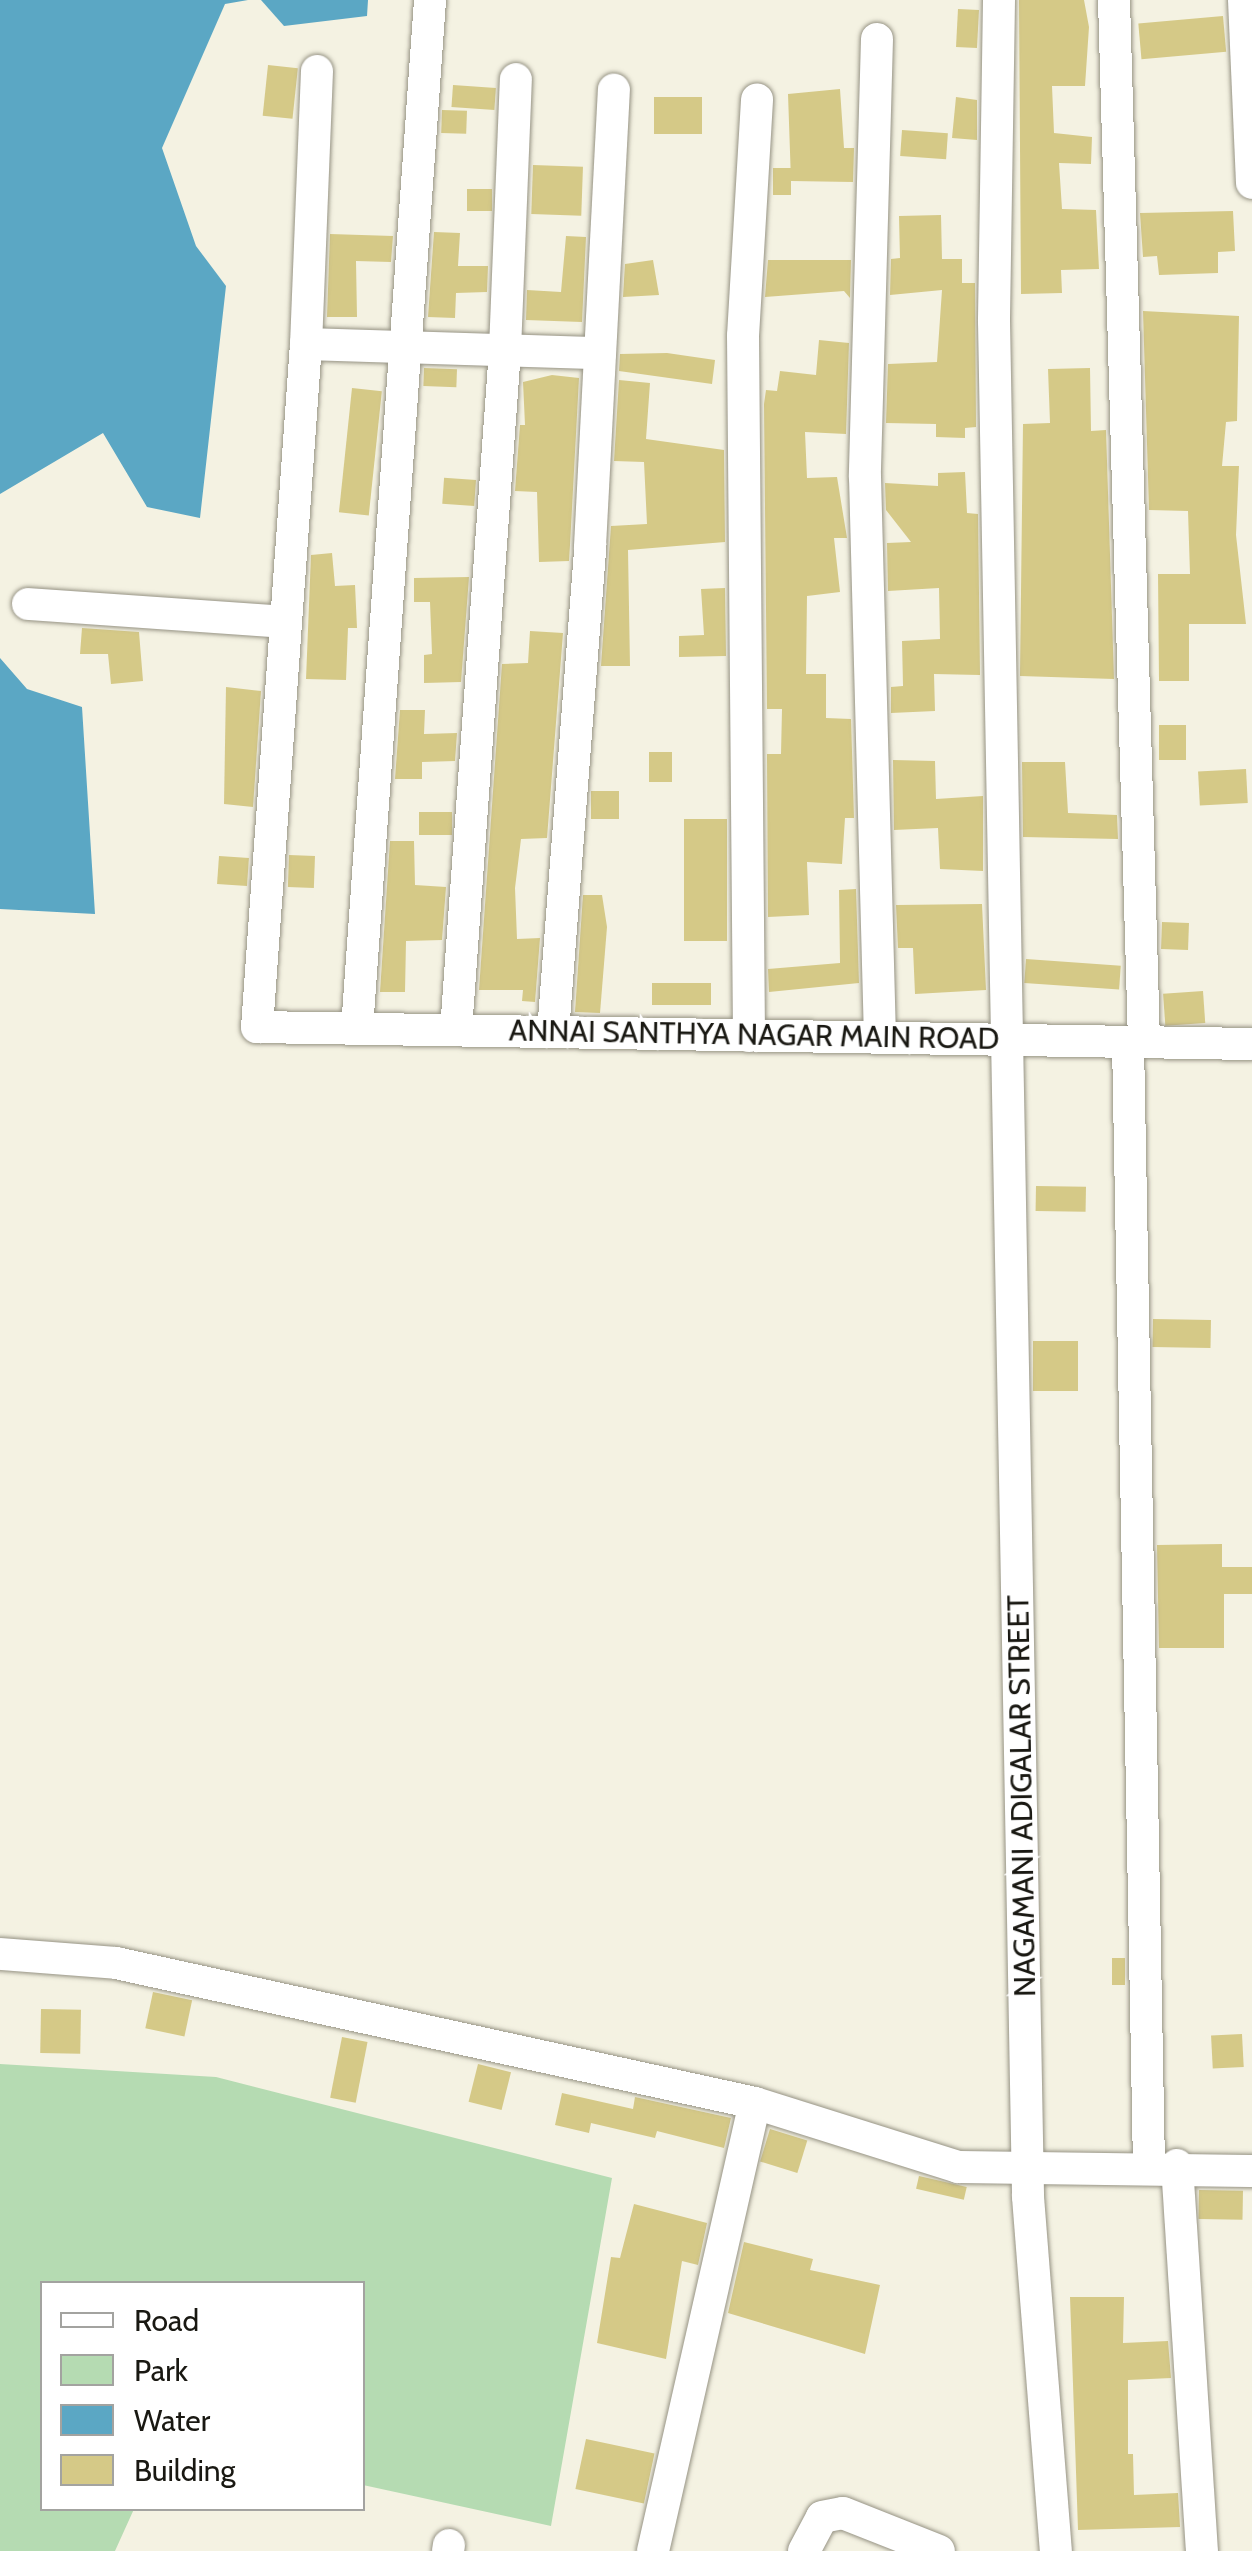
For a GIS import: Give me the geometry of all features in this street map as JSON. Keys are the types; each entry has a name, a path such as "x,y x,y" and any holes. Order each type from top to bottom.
{"street":[{"path":"356,1029 430,0"},
{"name":"NAGAMANI ADIGALAR STREET","path":"999,0 994,321 1011,1040 1028,2173 1056,2551"},
{"path":"1114,0 1163,2165 1202,2551"},
{"path":"1244,0 1252,182"},
{"path":"877,40 866,492 880,1038"},
{"path":"28,604 284,622 306,344 317,72"},
{"path":"456,1030 504,350 516,79"},
{"path":"553,1032 600,353 614,90"},
{"path":"749,1036 743,336 756,99"},
{"path":"306,344 600,353"},
{"name":"ANNAI SANTHYA NAGAR MAIN ROAD","path":"284,622 256,1027 1252,1044"},
{"path":"0,1954 116,1962 755,2103 958,2167 1028,2173 1163,2165 1252,2171"},
{"path":"653,2551 755,2103"},
{"path":"804,2551 822,2517 843,2513 940,2551"}],"green space":[{"path":"0,2064 216,2077 612,2178 551,2526 365,2485 365,2281 40,2281 40,2511 133,2511 115,2551 0,2551"}],"water":[{"path":"0,0 248,0 225,4 162,148 196,246 226,286 200,518 147,507 103,433 0,494"},
{"path":"261,0 368,0 367,16 284,26"},
{"path":"0,658 27,689 82,707 95,914 0,909"}],"building":[{"path":"1019,0 1084,0 1089,27 1085,86 1052,86 1054,133 1092,137 1091,164 1059,163 1062,209 1096,210 1099,269 1061,270 1062,293 1021,294"},
{"path":"958,9 979,10 977,48 956,47"},
{"path":"1223,16 1226,52 1141,59 1138,23"},
{"path":"268,65 298,68 293,119 263,116"},
{"path":"453,85 496,88 494,110 451,107"},
{"path":"840,89 844,148 854,148 853,182 791,181 788,94"},
{"path":"654,97 702,97 702,134 654,134"},
{"path":"956,97 977,100 977,140 952,138"},
{"path":"442,110 467,111 466,134 441,133"},
{"path":"902,130 948,133 946,159 900,156"},
{"path":"533,165 583,167 581,216 531,214"},
{"path":"773,168 791,168 791,195 773,195"},
{"path":"467,189 492,189 492,211 467,211"},
{"path":"1233,211 1235,251 1218,252 1218,273 1159,275 1157,256 1143,257 1140,213"},
{"path":"941,215 942,259 962,259 962,283 975,283 976,427 965,428 965,438 936,437 936,424 886,423 888,364 937,362 942,290 890,295 891,259 900,258 899,216"},
{"path":"434,232 460,233 458,266 488,266 487,292 456,293 455,318 428,317"},
{"path":"330,234 393,236 391,262 356,261 357,317 327,317"},
{"path":"566,236 586,237 582,322 526,320 527,290 561,292"},
{"path":"653,260 659,295 623,297 625,264"},
{"path":"768,260 851,260 850,298 844,291 765,297"},
{"path":"1143,311 1239,316 1237,421 1226,422 1222,466 1239,466 1236,535 1246,624 1189,624 1189,681 1159,681 1158,574 1190,574 1188,511 1149,510"},
{"path":"819,340 849,343 846,434 805,432 807,478 837,477 847,538 834,538 840,592 807,596 806,674 826,674 826,718 851,719 854,818 845,818 842,864 807,862 809,915 768,917 767,754 781,754 782,709 767,709 764,404 766,390 777,391 780,371 816,375"},
{"path":"667,353 715,360 712,384 619,371 620,354"},
{"path":"424,368 457,369 456,387 423,386"},
{"path":"1090,368 1091,431 1106,430 1114,679 1020,676 1023,424 1050,423 1048,369"},
{"path":"552,375 579,378 569,561 539,562 537,492 515,491 520,425 525,425 523,382"},
{"path":"619,380 650,383 646,439 724,450 725,542 628,550 630,666 601,666 611,526 647,524 644,462 614,461"},
{"path":"352,388 382,391 369,515 339,512"},
{"path":"965,472 967,513 978,514 980,675 934,674 935,711 891,713 891,687 903,686 902,641 940,639 939,588 888,591 887,543 911,542 886,510 885,483 938,486 938,473"},
{"path":"444,478 476,480 474,506 442,504"},
{"path":"332,553 335,586 355,585 357,628 348,628 346,680 306,679 311,555"},
{"path":"469,577 461,682 424,683 424,655 432,654 430,602 414,602 414,578"},
{"path":"725,588 726,656 679,657 679,636 704,635 701,589"},
{"path":"82,628 139,632 143,681 111,684 108,654 80,654"},
{"path":"530,631 563,633 547,838 521,839 515,888 517,939 540,938 535,1002 522,1001 523,990 479,990 502,664 528,663"},
{"path":"226,687 261,691 253,807 224,804"},
{"path":"400,710 425,710 424,734 457,733 455,761 422,762 422,779 395,779"},
{"path":"1159,725 1186,725 1186,760 1159,760"},
{"path":"649,752 672,752 672,782 649,782"},
{"path":"893,760 935,761 936,799 983,796 983,871 940,869 938,828 894,830"},
{"path":"1022,762 1065,762 1068,813 1117,815 1118,839 1023,837"},
{"path":"1246,769 1248,803 1200,805 1198,772"},
{"path":"591,791 619,791 619,819 591,819"},
{"path":"419,812 452,812 452,835 419,835"},
{"path":"684,819 727,819 727,941 684,941"},
{"path":"390,841 414,841 415,885 446,887 442,940 406,941 405,992 380,992"},
{"path":"289,855 315,856 314,888 288,887"},
{"path":"219,856 249,858 247,886 217,884"},
{"path":"856,889 859,983 769,992 768,969 840,963 839,890"},
{"path":"583,895 602,895 607,927 600,1013 575,1012"},
{"path":"982,904 986,990 915,994 913,948 898,948 896,905"},
{"path":"1162,922 1189,923 1188,950 1161,949"},
{"path":"1026,959 1121,966 1119,990 1024,983"},
{"path":"652,983 711,983 711,1005 652,1005"},
{"path":"1203,991 1205,1023 1165,1026 1163,994"},
{"path":"1036,1186 1086,1187 1086,1212 1036,1211"},
{"path":"1153,1319 1211,1320 1211,1348 1153,1347"},
{"path":"1033,1341 1078,1341 1078,1391 1033,1391"},
{"path":"1222,1544 1222,1567 1252,1567 1252,1594 1224,1594 1224,1648 1159,1648 1157,1545"},
{"path":"1112,1958 1125,1958 1125,1985 1112,1985"},
{"path":"153,1992 192,2000 184,2037 145,2028"},
{"path":"41,2009 81,2010 80,2054 40,2053"},
{"path":"1242,2034 1244,2067 1213,2069 1211,2036"},
{"path":"342,2037 368,2042 356,2103 330,2098"},
{"path":"478,2064 511,2072 502,2110 469,2102"},
{"path":"562,2093 633,2109 635,2097 731,2118 724,2148 657,2131 655,2138 591,2123 589,2133 555,2125"},
{"path":"770,2129 807,2140 797,2173 760,2162"},
{"path":"919,2176 967,2187 964,2200 916,2189"},
{"path":"1199,2190 1243,2191 1242,2220 1198,2219"},
{"path":"634,2204 707,2223 698,2265 682,2261 666,2359 597,2343 611,2257 620,2258"},
{"path":"744,2242 813,2259 810,2270 880,2285 865,2354 728,2313"},
{"path":"1070,2297 1124,2297 1123,2343 1168,2341 1171,2378 1128,2380 1128,2454 1133,2454 1134,2495 1178,2493 1180,2527 1078,2530"},
{"path":"586,2439 654,2454 644,2503 575,2489"}]}
